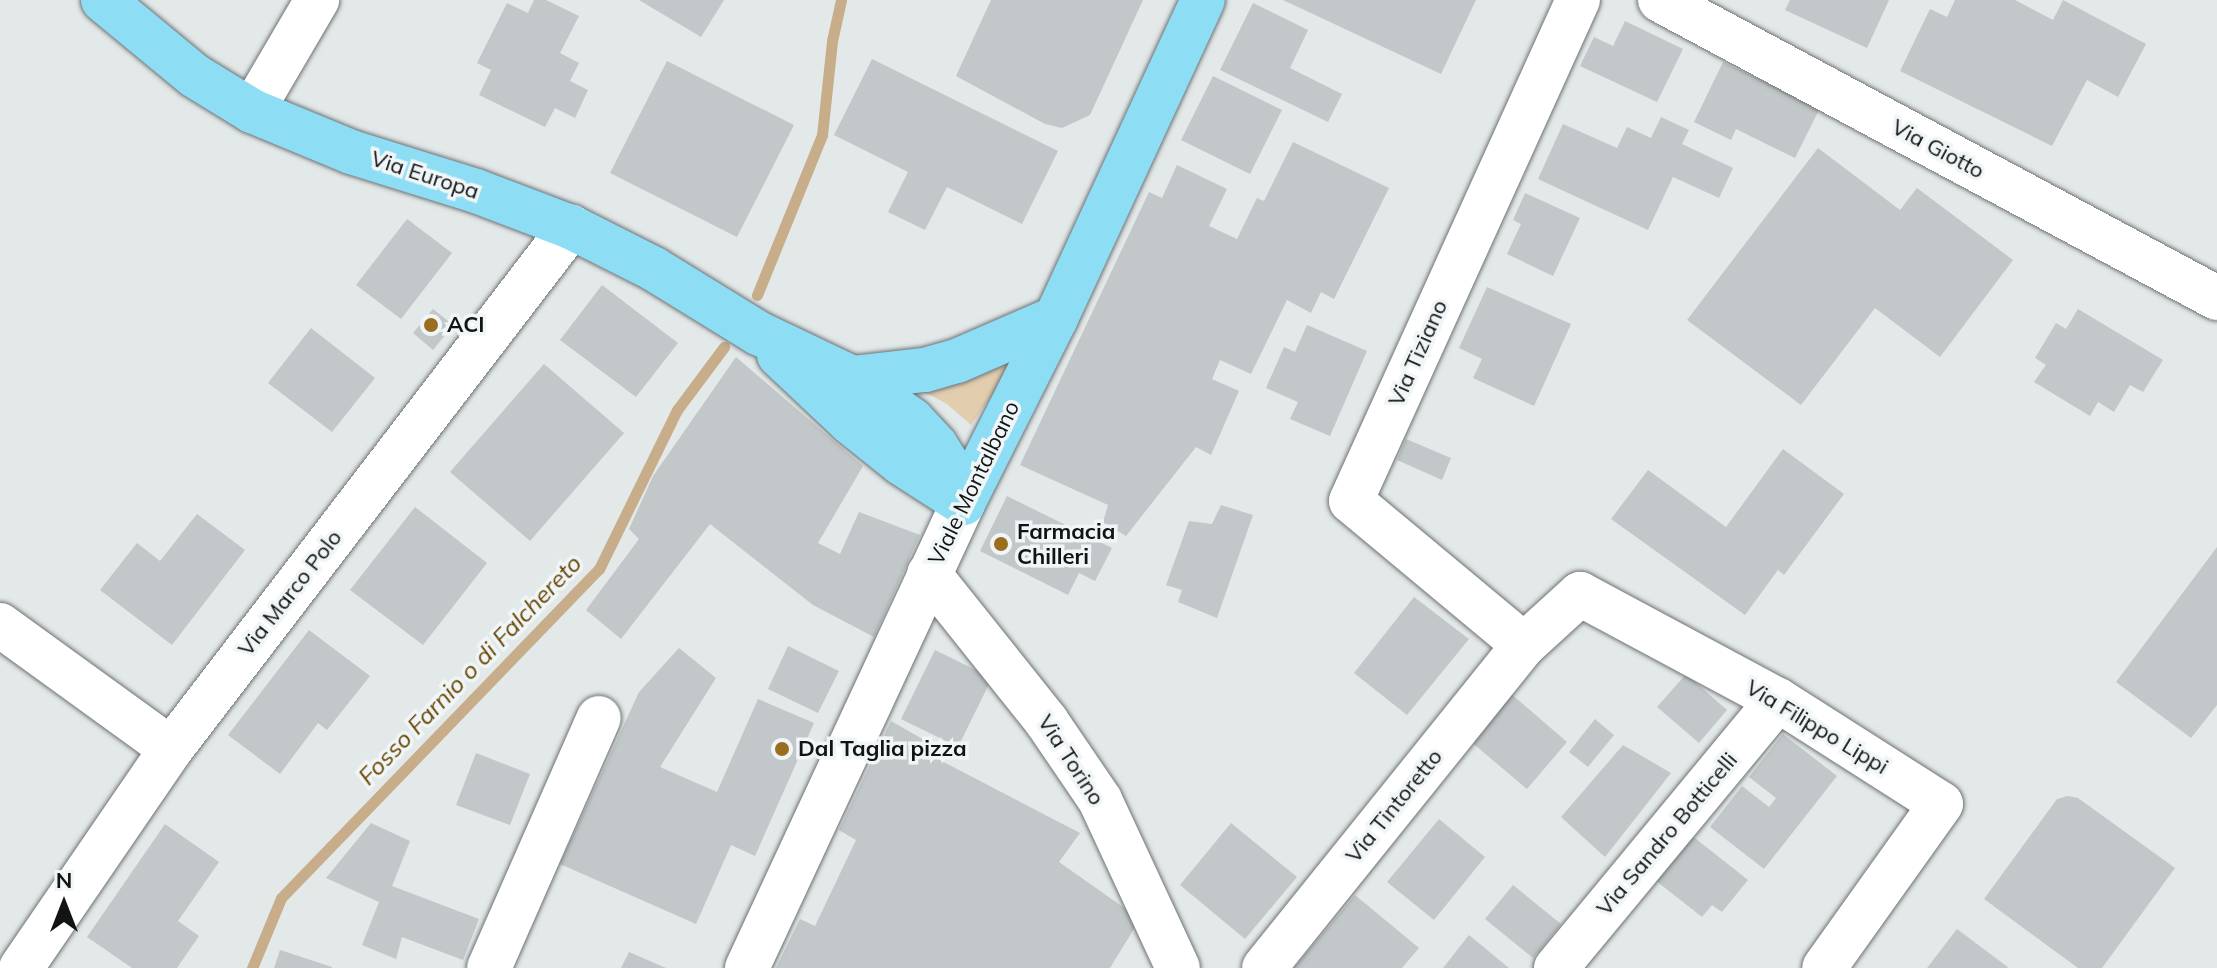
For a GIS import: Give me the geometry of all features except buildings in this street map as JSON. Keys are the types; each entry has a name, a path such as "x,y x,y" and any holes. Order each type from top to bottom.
{"main road":[{"name":"Via Europa","path":"103,0 195,76 252,111 351,152 476,191 571,227 654,269 758,333"},
{"name":"Viale Montalbano","path":"963,503 1056,318 1203,0"},
{"path":"852,378 936,367 1056,318"},
{"path":"758,333 852,378 912,420 936,446 951,470 963,503"},
{"path":"758,333 808,386 850,422 901,463 963,503"}],"street":[{"path":"252,111 317,0"},
{"name":"Via Tiziano","path":"1524,645 1351,501 1578,0"},
{"name":"Via Giotto","path":"1660,0 2217,298"},
{"name":"Via Marco Polo","path":"21,968 171,749 571,227"},
{"name":"Viale Montalbano","path":"747,968 963,503"},
{"name":"Via Torino","path":"929,574 1047,722 1100,800 1161,957"},
{"name":"Via Filippo Lippi","path":"1524,645 1580,594 1778,700 1941,804 1824,968"},
{"path":"0,625 171,749"},
{"name":"Via Tintoretto","path":"1264,968 1524,645"},
{"name":"Via Sandro Botticelli","path":"1556,968 1778,700"},
{"path":"489,968 599,718"}],"shaded area":[{"path":"1019,357 971,425 947,404 917,388"}],"waterway":[{"name":"Fosso Farnio o di Falchereto","path":"757,295 822,135 832,41 841,0"},
{"name":"Fosso Farnio o di Falchereto","path":"252,968 281,898 599,569 677,410 724,347"}],"place":[{"name":"ACI","path":"431,325"},
{"name":"Farmacia Chilleri","path":"1001,544"},
{"name":"Dal Taglia pizza","path":"782,749"}]}
